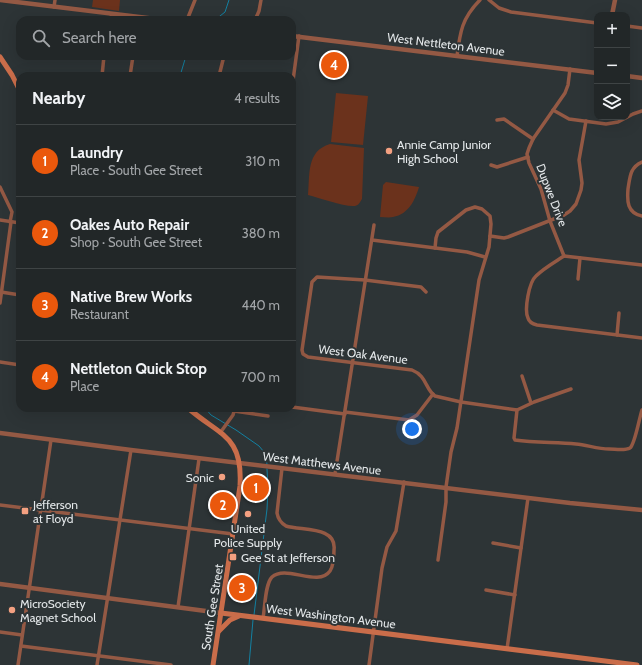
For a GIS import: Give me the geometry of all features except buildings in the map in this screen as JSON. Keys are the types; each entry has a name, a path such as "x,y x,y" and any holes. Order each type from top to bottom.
{"main road":[{"path":"0,57 16,83"},
{"name":"South Gee Street","path":"194,412 222,430 233,444 238,454 240,464 240,486 213,665"},
{"name":"West Washington Avenue","path":"221,613 637,665"},
{"path":"218,632 230,620 240,615"}],"street":[{"path":"0,0 126,16"},
{"path":"54,7 55,0"},
{"path":"189,16 195,0"},
{"path":"257,16 261,0"},
{"path":"457,56 463,24 470,11 480,0"},
{"path":"489,0 499,8 511,12 594,22"},
{"path":"613,12 615,0"},
{"path":"630,26 642,28"},
{"path":"296,58 299,36"},
{"name":"West Nettleton Avenue","path":"299,36 594,73"},
{"path":"102,72 104,60"},
{"path":"131,72 132,60"},
{"path":"220,72 223,60"},
{"path":"294,72 296,60"},
{"name":"Dupwe Drive","path":"564,256 550,221 541,189 529,163 528,157 529,148 533,139 565,93 568,85 570,69"},
{"path":"630,76 642,78"},
{"path":"553,110 569,119 606,124 614,123 642,111"},
{"path":"497,120 504,120 533,139"},
{"path":"490,236 504,238 508,237 550,221 570,211 580,195 582,183 579,160 586,121"},
{"path":"491,165 497,167 528,157"},
{"path":"642,162 634,167 630,174 627,201 631,210 642,216"},
{"path":"0,187 12,212 0,303"},
{"path":"434,248 436,238 442,228 470,208 479,208 486,212 491,219 490,236 479,280 461,402 446,487 446,502 438,560"},
{"path":"0,220 16,223"},
{"path":"335,474 374,225"},
{"path":"372,240 468,252 485,257"},
{"path":"642,265 564,256 535,276 530,288 526,312 527,317 531,322 537,325 642,338"},
{"path":"578,280 580,258"},
{"name":"West Oak Avenue","path":"365,280 342,280 317,277 312,281 302,350 303,354 308,357 416,372 424,378 433,394"},
{"path":"365,280 421,287 426,292"},
{"path":"1,292 16,294"},
{"path":"617,335 619,313"},
{"path":"0,362 16,364"},
{"path":"522,376 531,403"},
{"path":"296,407 409,420 417,415 433,394 461,402 517,410 531,403 571,388"},
{"path":"517,410 515,440 578,444 605,449 627,449 632,446 642,410"},
{"path":"222,430 234,412"},
{"path":"249,412 268,416"},
{"name":"West Matthews Avenue","path":"0,433 240,464 404,482 568,503 642,510"},
{"path":"18,665 51,440"},
{"path":"98,665 131,450"},
{"path":"178,607 199,459"},
{"path":"262,618 268,586 272,577 281,573 321,577 330,570 333,559 334,542 330,535 286,526 278,518 277,513 282,468"},
{"path":"369,665 382,568 387,548 396,528 404,482"},
{"path":"507,649 528,498"},
{"path":"0,504 233,534"},
{"path":"493,543 521,548"},
{"name":"West Washington Avenue","path":"0,584 221,613"},
{"path":"486,590 515,594"},
{"path":"0,632 22,635"},
{"path":"21,646 171,665"}],"shaded area":[{"path":"93,0 120,0 119,11 92,7"},
{"path":"336,93 368,96 363,145 331,142"},
{"path":"330,144 364,148 362,199 356,206 345,205 308,195 313,158 322,147"},
{"path":"386,182 419,187 416,197 407,210 399,215 380,217 383,185"}],"waterway":[{"path":"220,16 225,12 229,0"},
{"path":"181,72 185,60"},
{"path":"208,412 259,446 264,452 267,464"},
{"path":"254,615 267,509 267,469"},
{"path":"249,665 253,620"}],"place":[{"name":"Nettleton Quick Stop","path":"334,65"},
{"name":"Annie Camp Junior High School","path":"389,151"},
{"name":"Sonic","path":"222,477"},
{"name":"Laundry","path":"256,488"},
{"name":"Oakes Auto Repair","path":"223,505"},
{"name":"Jefferson at Floyd","path":"25,511"},
{"name":"United Police Supply","path":"248,514"},
{"name":"Gee St at Jefferson","path":"233,557"},
{"name":"Native Brew Works","path":"242,588"},
{"name":"MicroSociety Magnet School","path":"12,610"}]}
